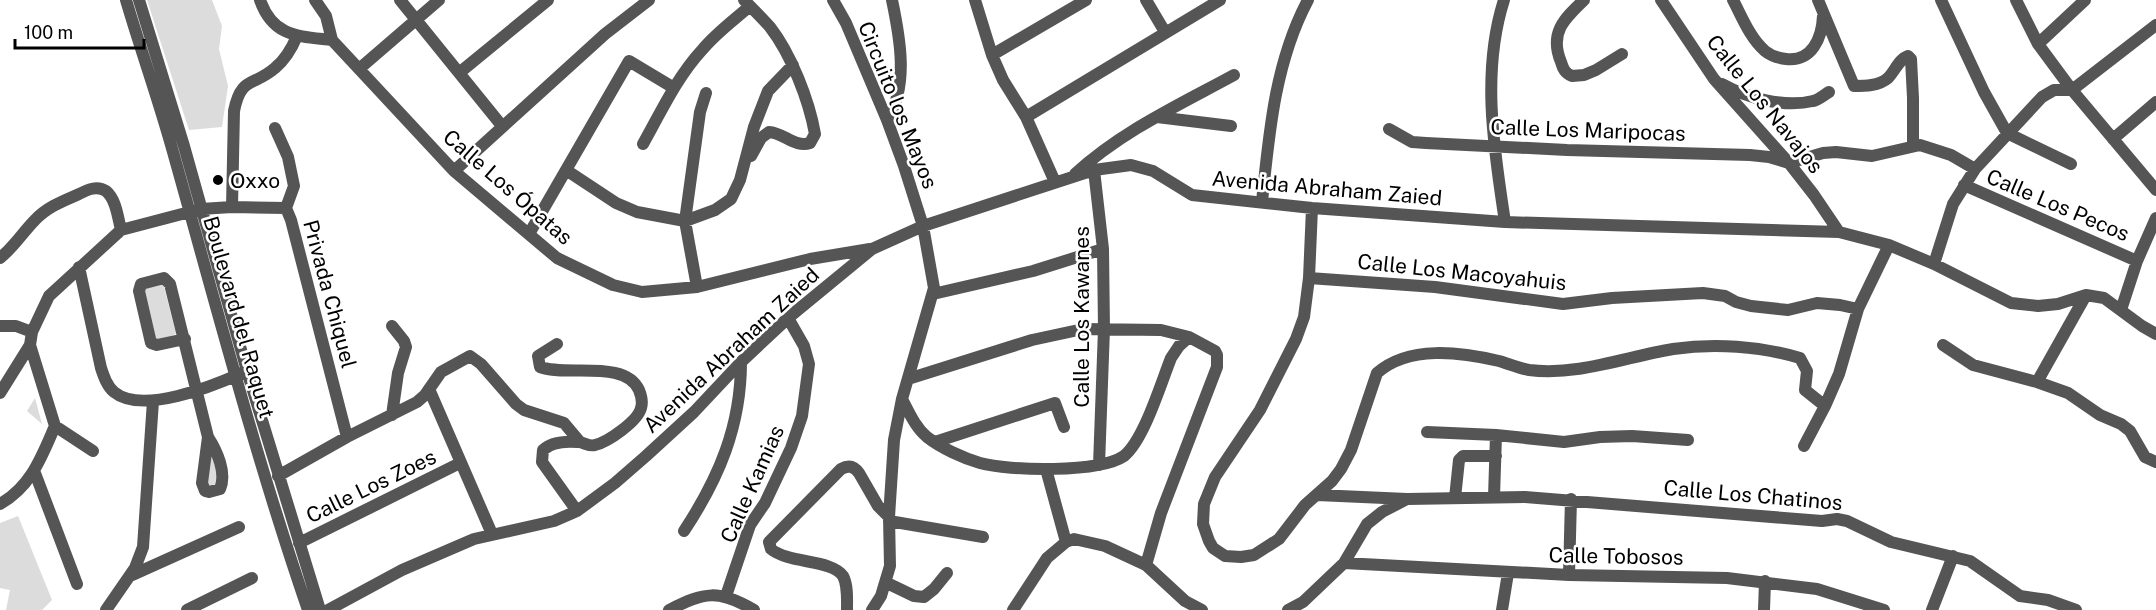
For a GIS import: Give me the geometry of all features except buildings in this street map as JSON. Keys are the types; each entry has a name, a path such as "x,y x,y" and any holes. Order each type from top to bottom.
{"street":[{"name":"Boulevard del Raquet","path":"126,0 201,209 278,522 308,610"},
{"name":"Boulevard del Raquet","path":"139,0 178,149 188,211 278,476 320,610"},
{"path":"260,0 272,21 280,29 297,36 332,40"},
{"name":"Calle Los Ópatas","path":"315,0 326,16 332,40 454,171 557,258 613,285 642,292 697,287 810,259 872,249"},
{"path":"400,0 502,126"},
{"path":"359,69 439,0"},
{"path":"459,74 549,0"},
{"path":"454,171 605,34 649,0"},
{"name":"Circuito los Mayos","path":"833,0 846,23 887,120 924,226 933,279 933,294"},
{"path":"887,120 895,108 899,94 898,36 892,0"},
{"path":"975,0 992,55 1008,88 1026,117 1055,182"},
{"path":"992,55 1086,0"},
{"path":"1146,0 1165,32"},
{"path":"1026,117 1220,0"},
{"path":"1262,202 1274,105 1289,43 1308,0"},
{"path":"1504,0 1498,16 1492,75 1494,147 1505,222"},
{"path":"1584,0 1560,26 1557,53 1564,70 1572,76 1584,75 1622,54"},
{"name":"Calle Los Navajos","path":"1661,0 1713,78 1789,163 1839,232"},
{"path":"1733,0 1758,44 1767,53 1778,58 1792,60 1804,57 1814,48 1822,25 1820,6"},
{"path":"1941,0 1984,92 2007,133 2071,164"},
{"path":"2016,0 2038,44 2072,90 2156,190"},
{"path":"2038,44 2085,0"},
{"path":"566,170 616,203 637,212 685,221 722,206 732,199 743,171 766,134 774,132 801,145 810,143 815,134 812,117 793,65 771,29 747,3 702,49 674,88 643,144"},
{"path":"1820,6 1854,86 1882,82 1888,78 1904,57 1908,56 1911,59 1912,146"},
{"path":"1934,264 1953,204 1975,169 2007,133 2049,92 2059,88 2072,90 2156,25"},
{"path":"232,207 234,111 237,96 243,87 277,67 285,58 297,36"},
{"path":"529,234 629,61 674,88"},
{"path":"743,171 754,126 768,91 793,65"},
{"path":"1072,177 1099,152 1130,132 1234,75"},
{"path":"1713,78 1725,86 1748,95 1784,103 1815,101 1829,92"},
{"path":"697,287 685,221 700,112 706,93"},
{"path":"2113,139 2156,102"},
{"path":"1157,117 1231,126"},
{"name":"Privada Chiquel","path":"275,128 288,157 294,186 286,208 347,437"},
{"name":"Calle Los Maripocas","path":"1389,129 1412,141 1494,147 1750,154 1789,163"},
{"name":"Calle Los Pecos","path":"1789,163 1823,153 1872,156 1920,146 1939,150 1975,169"},
{"name":"Avenida Abraham Zaied","path":"328,610 402,570 474,539 554,521 577,511 646,456 694,412 741,362 788,318 872,249 924,226 1094,170 1131,165 1154,171 1192,195 1312,208 1505,222 1839,232 1889,245 1934,264 1994,296 2018,304 2038,306 2058,304 2086,295"},
{"name":"Calle Los Kawanes","path":"1094,170 1103,249 1104,329 1099,465"},
{"name":"Calle Los Pecos","path":"1964,186 2137,261"},
{"path":"0,258 45,211 55,204 90,189 98,188 106,191 113,200 121,230"},
{"path":"0,393 31,339 49,296 121,230 201,209 286,208"},
{"path":"1312,208 1309,278 1304,317 1296,339 1260,410 1215,477 1204,504 1203,524 1209,541 1218,553 1233,558 1250,556 1279,539 1305,505 1341,469 1351,450 1377,373 1396,360 1413,355 1442,353 1476,356 1526,369 1557,372 1691,347 1717,346 1777,351 1800,358 1807,371 1805,390 1825,406"},
{"path":"2121,310 2137,261 2156,218"},
{"path":"1804,446 1839,374 1858,309 1889,245"},
{"path":"872,610 881,596 890,566 889,519 894,440 902,399 933,294 1033,271 1103,249"},
{"path":"78,267 101,368 106,383 120,396 153,401 197,390 242,374"},
{"path":"184,339 157,345 151,343 139,291 141,284 161,278 168,281 184,339 208,437"},
{"name":"Calle Los Macoyahuis","path":"1309,278 1435,287 1563,304 1602,298 1703,293 1725,296 1751,306 1788,310 1817,303 1858,309"},
{"path":"2037,382 2086,295 2104,298 2156,334"},
{"name":"Calle Kamias","path":"726,596 750,525 765,503 791,448 802,416 809,364 804,346 788,318"},
{"path":"0,326 11,325 31,339 55,426 34,473 15,495 0,504"},
{"path":"392,326 406,347 398,373 392,416"},
{"path":"908,379 1032,340 1083,329 1161,330 1189,337 1215,351 1217,367 1161,513 1146,565"},
{"path":"902,399 917,426 935,442 980,463 1021,469 1099,465 1123,456 1136,443 1171,358 1189,337"},
{"path":"278,476 347,437 417,402 441,372 470,356 481,364 524,410 564,423 580,442 595,446 621,430 641,408 642,398 638,387 629,377 617,372 583,372 540,367 538,356 557,344"},
{"path":"1942,345 1973,365 2068,393 2100,415 2121,424 2130,431 2145,457 2156,462"},
{"path":"684,531 721,465 732,434 741,388 741,362"},
{"path":"429,389 492,534"},
{"path":"106,610 140,559 143,547 153,401"},
{"path":"935,442 1055,403 1064,427"},
{"path":"55,426 93,451"},
{"path":"1427,432 1496,435 1564,442 1600,437 1632,436 1688,440"},
{"path":"1494,497 1496,435"},
{"path":"577,511 544,466 542,455 547,446 580,442"},
{"path":"1455,498 1459,460 1463,456 1496,456"},
{"name":"Calle Los Zoes","path":"299,543 460,463"},
{"path":"847,610 845,582 838,572 825,566 783,557 771,549 769,542 841,469 856,468 878,506 889,519 983,537"},
{"path":"1046,469 1066,542"},
{"path":"34,473 77,584"},
{"name":"Calle Los Chatinos","path":"1317,495 1407,499 1494,497 1571,500 1801,519 1837,519 1847,521 1891,542 1970,561 2020,596 2048,600 2076,610"},
{"name":"Calle Los Chatinos","path":"1288,610 1306,606 1344,563 1367,524 1382,512 1407,499"},
{"path":"1569,575 1571,500"},
{"path":"130,576 239,527"},
{"path":"1013,610 1047,558 1066,542 1074,539 1105,546 1146,565 1185,601 1202,610"},
{"path":"1932,610 1953,556"},
{"name":"Calle Tobosos","path":"1344,563 1508,573 1727,578 1765,581 1817,589 1884,610"},
{"path":"886,583 914,596 924,597 947,573"},
{"path":"1502,610 1508,573"},
{"path":"187,610 252,578"},
{"path":"1764,610 1765,581"},
{"path":"669,610 702,595 726,596 754,610"}],"shaded area":[{"path":"147,0 212,0 222,26 219,49 228,86 222,127 189,130"},
{"path":"163,283 176,334 158,341 149,335 143,287"},
{"path":"35,398 42,424 27,411"},
{"path":"213,448 219,483 211,486 205,484"},
{"path":"18,516 52,600 42,610 6,610 10,590 0,588 0,523"}],"place":[{"name":"Oxxo","path":"218,180"}]}
